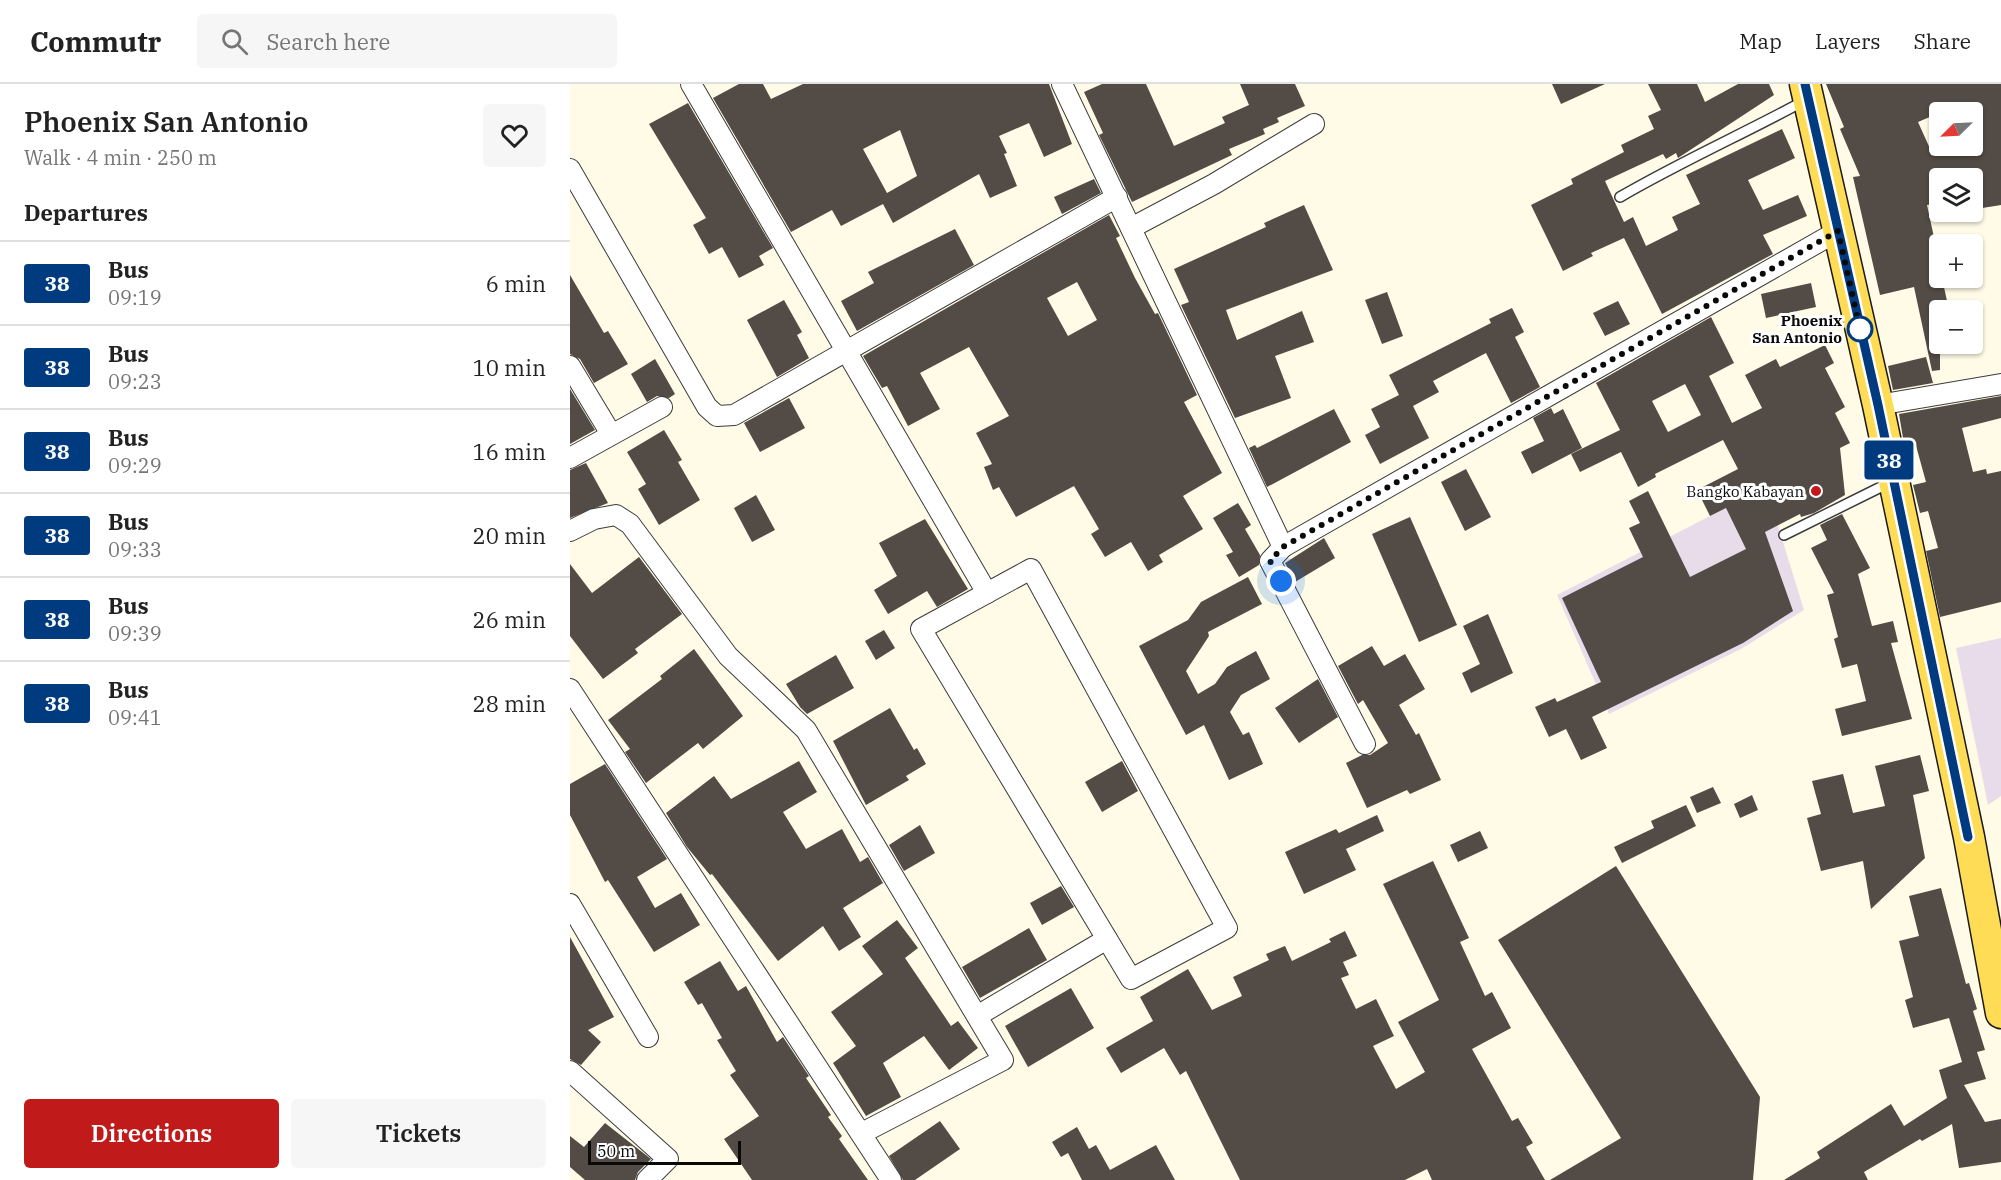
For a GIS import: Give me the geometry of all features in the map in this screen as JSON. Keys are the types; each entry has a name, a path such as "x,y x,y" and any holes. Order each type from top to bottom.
{"main road":[{"path":"1807,91 1878,405 1968,837 2001,1012"}],"street":[{"path":"691,84 987,593"},
{"path":"1062,84 1283,547"},
{"path":"1131,228 1214,184 1314,124"},
{"path":"570,169 707,407 717,416 734,416 1117,197"},
{"path":"1365,744 1270,561 1283,547 1838,231"},
{"path":"570,366 611,434"},
{"path":"1878,405 2001,384"},
{"path":"570,458 663,407"},
{"path":"570,531 594,519 616,514 630,524 728,656 806,730 1003,1060 862,1133"},
{"path":"1031,569 1227,928 1131,979 1107,939 921,629 1031,569"},
{"path":"570,689 891,1180"},
{"path":"570,904 648,1037"},
{"path":"977,1016 1107,939"},
{"path":"570,1071 668,1159 647,1180"}],"lane":[{"path":"1620,197 1672,166 1725,143 1807,91"},
{"path":"1784,536 1893,481"}],"shaded area":[{"path":"1766,487 1804,610 1741,649 1609,714 1557,595"},
{"path":"2001,638 2001,796 1988,805 1956,648"}],"building":[{"path":"739,84 763,84 771,99 803,84 1049,84 1072,144 1044,157 1029,123 999,136 1017,186 990,198 979,174 893,223 883,204 841,226 832,210 791,232 713,98","holes":["900,130 917,176 887,193 863,149"]},
{"path":"1102,84 1146,84 1174,146 1225,123 1222,117 1249,105 1240,84 1295,84 1305,106 1277,118 1279,122 1263,129 1265,134 1229,149 1232,155 1132,202 1099,135 1103,133 1084,92"},
{"path":"1552,84 1605,84 1561,104"},
{"path":"1648,84 1697,84 1705,102 1738,84 1769,84 1774,95 1678,158 1676,153 1666,159 1663,154 1605,181 1624,222 1633,217 1646,246 1678,230 1672,217 1700,204 1686,175 1782,129 1795,158 1748,180 1763,210 1798,195 1807,216 1763,235 1773,254 1662,314 1624,238 1591,253 1593,256 1563,271 1531,205 1573,184 1571,179 1624,152 1621,145 1654,129 1648,116 1661,110"},
{"path":"1826,84 2001,84 2001,205 1983,208 1983,168 1929,168 1929,205 1927,205 1933,234 1929,234 1929,288 1944,288 1947,300 1929,300 1929,354 1940,354 1940,370 1932,371 1914,287 1880,295 1853,177 1860,176 1840,129 1844,127"},
{"path":"688,103 773,248 759,256 764,265 739,278 722,247 709,254 693,225 706,218 649,124"},
{"path":"1094,179 1101,193 1062,214 1054,197"},
{"path":"1304,205 1333,270 1226,310 1237,340 1302,311 1314,342 1275,356 1291,398 1235,418 1181,305 1189,302 1174,269 1266,227 1264,223"},
{"path":"1109,215 1120,236 1116,238 1135,278 1155,314 1158,313 1197,395 1184,402 1222,473 1183,496 1203,529 1159,555 1163,562 1148,571 1131,542 1105,557 1091,534 1099,529 1074,486 1016,517 999,487 993,490 984,467 992,464 976,433 1009,416 969,347 920,373 940,409 908,426 887,386 882,388 863,356","holes":["1077,282 1097,320 1068,336 1047,298"]},
{"path":"955,229 974,265 857,331 841,301 874,283 868,272"},
{"path":"570,275 604,333 608,331 628,364 594,383 580,359 570,354"},
{"path":"1811,283 1816,307 1766,318 1761,294"},
{"path":"1387,292 1403,336 1382,344 1365,300"},
{"path":"784,300 802,332 797,335 809,358 777,377 747,320"},
{"path":"1618,301 1630,324 1605,336 1593,313"},
{"path":"1512,308 1524,332 1515,337 1540,387 1511,403 1486,353 1433,381 1439,392 1413,406 1429,438 1380,464 1365,435 1380,427 1371,409 1399,395 1389,375 1491,323 1489,319"},
{"path":"1711,317 1734,363 1709,376 1732,423 1762,408 1745,375 1776,359 1780,367 1825,345 1834,363 1825,368 1845,407 1835,413 1850,443 1840,448 1845,495 1814,513 1801,517 1800,514 1765,532 1793,611 1743,643 1592,717 1607,748 1581,760 1566,729 1549,737 1535,707 1555,698 1557,702 1601,682 1562,598 1643,557 1629,528 1640,523 1629,501 1648,491 1690,577 1746,549 1726,508 1710,516 1697,490 1738,469 1723,440 1655,474 1656,477 1638,487 1621,452 1580,472 1571,454 1620,430 1596,383","holes":["1685,384 1701,415 1668,432 1652,401"]},
{"path":"1926,357 1933,383 1893,390 1888,366"},
{"path":"655,359 675,394 669,398 657,396 647,402 631,374"},
{"path":"570,389 595,430 570,444"},
{"path":"2001,396 2001,418 1962,428 1973,472 1986,469 1987,474 2001,471 2001,602 1940,617 1926,551 1938,548 1928,511 1920,513 1913,485 1926,482 1915,442 1904,444 1899,414"},
{"path":"789,398 805,428 760,452 744,423"},
{"path":"1551,408 1554,414 1563,409 1582,448 1532,474 1521,452 1544,441 1533,418"},
{"path":"1334,409 1351,442 1267,487 1249,448 1255,445 1257,448"},
{"path":"664,430 682,460 678,462 700,500 659,525 638,489 646,484 627,452"},
{"path":"586,463 608,503 570,518 570,470"},
{"path":"1466,469 1491,517 1465,531 1441,482"},
{"path":"756,495 775,530 752,542 734,508"},
{"path":"1238,503 1251,525 1245,529 1260,555 1259,565 1239,577 1226,555 1233,552 1213,518"},
{"path":"1842,514 1870,568 1858,574 1872,626 1893,621 1898,642 1891,643 1912,719 1842,736 1835,709 1866,701 1857,664 1842,668 1834,639 1838,637 1827,595 1834,593 1811,548 1827,540 1820,525"},
{"path":"1410,517 1457,625 1419,642 1372,534"},
{"path":"925,519 968,589 937,607 927,591 888,614 874,590 897,576 879,543"},
{"path":"1324,538 1335,558 1295,582 1285,563"},
{"path":"639,557 682,614 635,649 638,653 603,679 570,636 570,564 592,593"},
{"path":"1248,577 1262,604 1208,632 1209,636 1186,671 1198,694 1215,684 1227,667 1256,651 1270,679 1241,695 1230,712 1243,735 1249,732 1263,764 1229,780 1204,725 1186,735 1139,646 1188,620 1201,602"},
{"path":"1488,614 1513,673 1471,693 1462,673 1480,664 1463,626"},
{"path":"884,630 895,648 876,660 865,641"},
{"path":"1372,646 1384,666 1405,654 1425,689 1399,705 1416,735 1419,733 1441,780 1410,794 1407,790 1367,808 1346,763 1362,755 1370,755 1388,743 1363,700 1358,704 1338,666"},
{"path":"694,649 743,716 703,749 698,743 646,783 625,752 630,749 608,720 662,679 660,676"},
{"path":"836,655 854,688 807,714 786,684"},
{"path":"1318,679 1338,717 1299,743 1275,708"},
{"path":"890,708 914,750 917,748 926,764 906,776 909,780 866,805 833,741"},
{"path":"1920,755 1929,791 1913,795 1925,858 1871,909 1863,861 1821,871 1807,818 1821,814 1812,781 1843,774 1853,813 1885,806 1875,766"},
{"path":"799,761 817,792 783,812 806,849 842,829 860,862 868,857 883,883 843,908 861,937 839,951 823,926 778,961 712,874 710,875 687,847 666,813 714,776 731,799"},
{"path":"1122,761 1138,791 1102,812 1085,782"},
{"path":"605,764 667,859 637,877 655,908 681,893 700,925 654,952 608,880 605,882 570,815 570,784"},
{"path":"1713,787 1721,803 1697,813 1690,797"},
{"path":"1752,795 1758,810 1740,818 1734,804"},
{"path":"1686,805 1696,826 1622,863 1614,847 1654,828 1651,821"},
{"path":"1377,815 1384,831 1346,849 1356,870 1304,894 1285,852 1336,829 1339,833"},
{"path":"920,825 935,853 904,871 889,845"},
{"path":"1480,831 1488,848 1458,862 1450,845"},
{"path":"1433,861 1469,938 1460,942 1485,996 1492,992 1511,1028 1472,1049 1512,1121 1518,1118 1533,1143 1526,1147 1545,1180 1432,1180 1427,1169 1405,1180 1240,1180 1186,1071 1180,1075 1164,1048 1121,1073 1106,1048 1153,1021 1140,997 1188,969 1212,1010 1242,996 1233,977 1269,960 1266,954 1285,946 1292,961 1331,942 1329,939 1345,931 1357,956 1343,962 1349,975 1341,978 1356,1009 1376,999 1394,1036 1373,1046 1396,1089 1425,1072 1398,1022 1439,1000 1383,884"},
{"path":"1616,866 1760,1097 1753,1180 1550,1180 1621,1138 1498,940"},
{"path":"1061,886 1074,907 1042,925 1030,903"},
{"path":"1941,888 1966,984 1969,983 1977,1009 1973,1011 1985,1050 1977,1052 1986,1079 1964,1085 1985,1122 2001,1119 2001,1162 1959,1168 1952,1124 1922,1141 1920,1139 1864,1172 1868,1180 1784,1180 1820,1158 1817,1152 1891,1104 1904,1126 1947,1098 1939,1070 1962,1062 1949,1018 1913,1028 1905,1000 1913,997 1899,941 1919,936 1909,896"},
{"path":"897,920 918,948 905,958 951,1026 958,1021 978,1048 949,1070 924,1036 883,1063 901,1097 866,1116 833,1063 856,1046 831,1012 883,974 862,946"},
{"path":"1029,928 1047,960 980,998 962,967"},
{"path":"570,937 614,1017 588,1030 601,1042 581,1065 570,1059"},
{"path":"720,961 738,991 746,986 777,1042 783,1037 809,1076 806,1078 831,1115 828,1117 842,1136 839,1139 868,1180 752,1180 724,1139 759,1116 730,1075 736,1071 717,1040 722,1038 702,1003 698,1005 684,982"},
{"path":"1071,988 1094,1028 1028,1067 1005,1026"},
{"path":"940,1121 960,1149 915,1180 903,1180 889,1156"},
{"path":"605,1123 651,1159 638,1172 635,1180 585,1180 570,1167 570,1136 584,1147"},
{"path":"1077,1127 1089,1149 1096,1145 1110,1170 1156,1145 1175,1180 1082,1180 1068,1153 1061,1157 1052,1142"}],"bus line":[{"name":"38","path":"1805,84 1878,405 1968,837"}],"place":[{"name":"Phoenix San Antonio","path":"1860,329"},
{"name":"Bangko Kabayan","path":"1816,491"}],"route":[{"path":"1281,581 1270,561 1283,547 1838,231 1860,329"}]}
